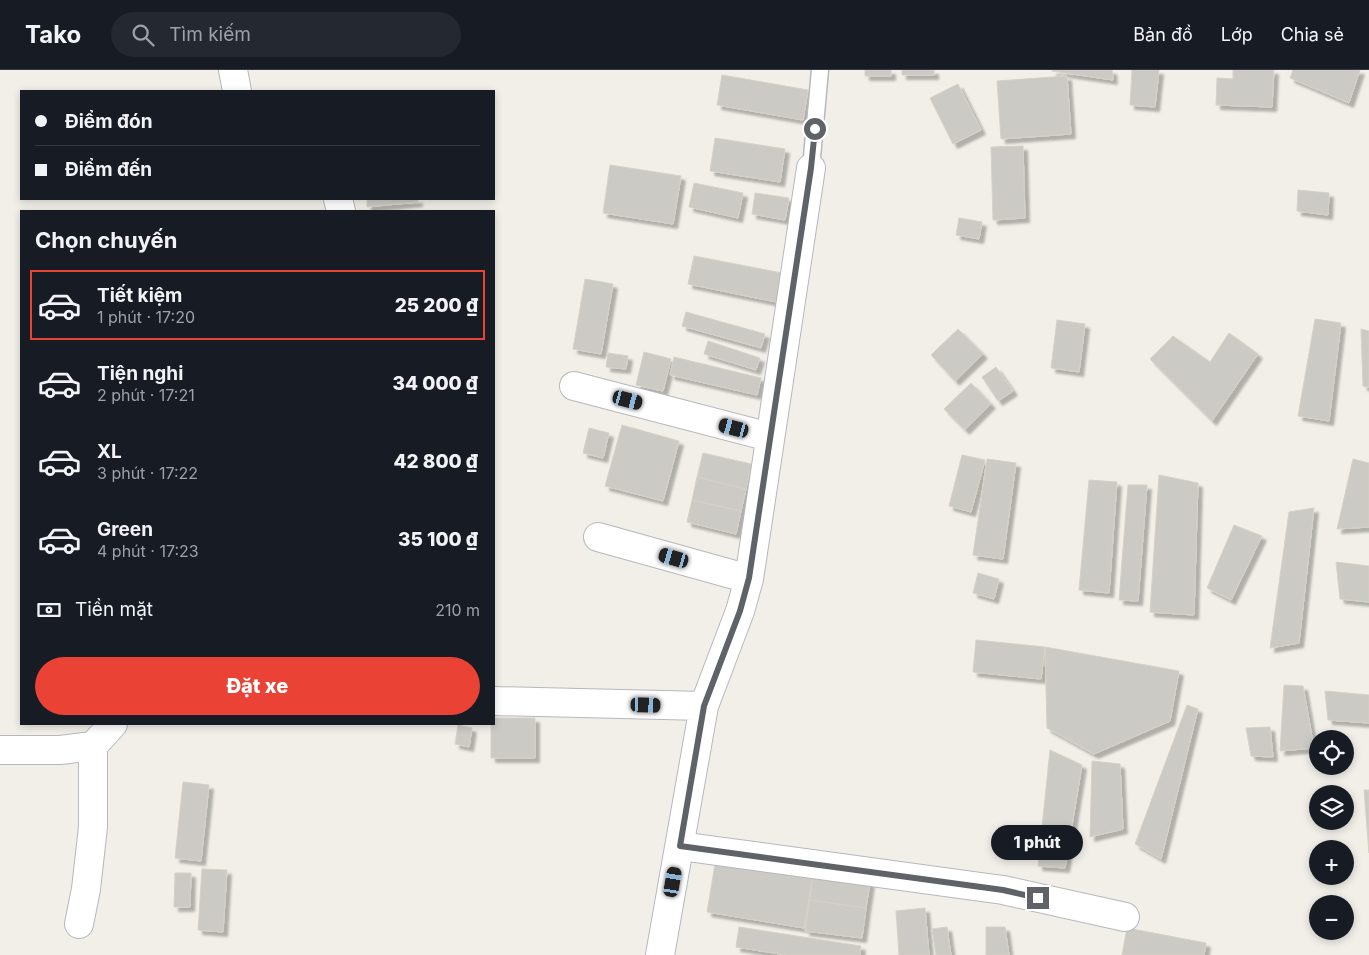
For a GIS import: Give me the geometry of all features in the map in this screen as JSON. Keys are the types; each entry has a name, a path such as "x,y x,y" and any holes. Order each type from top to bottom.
{"street":[{"path":"233,70 236,90"},
{"path":"660,955 704,706 740,611 749,578 811,168"},
{"path":"574,386 770,437"},
{"path":"598,537 749,578"},
{"path":"495,700 704,706"},
{"path":"0,750 60,750 93,746 112,725"},
{"path":"79,924 86,889 93,827 93,746"},
{"path":"680,846 1003,890 1125,917"}],"lane":[{"path":"811,168 820,70"}],"building":[{"path":"865,70 891,70 891,76 865,76"},
{"path":"902,70 934,70 934,75 902,75"},
{"path":"1112,70 1113,80 1052,71"},
{"path":"1132,70 1159,70 1155,107 1130,105"},
{"path":"1233,70 1274,70 1272,107 1216,105 1217,78 1233,79"},
{"path":"1293,70 1360,70 1349,103 1290,78"},
{"path":"722,75 808,90 803,120 717,105"},
{"path":"1067,76 1071,134 1001,139 997,81"},
{"path":"958,84 981,130 953,144 930,98"},
{"path":"715,138 785,149 780,182 710,171"},
{"path":"1023,146 1025,218 993,220 991,147"},
{"path":"610,165 681,176 673,224 603,213"},
{"path":"694,183 743,193 738,218 689,207"},
{"path":"1298,190 1329,193 1328,215 1297,211"},
{"path":"755,193 789,198 785,220 752,214"},
{"path":"367,200 418,200 418,202 367,207"},
{"path":"959,218 982,222 979,239 956,235"},
{"path":"694,256 787,274 781,303 688,284"},
{"path":"585,279 613,284 601,354 573,349"},
{"path":"686,312 765,334 761,348 682,326"},
{"path":"1315,319 1341,323 1329,421 1298,416"},
{"path":"1057,320 1085,324 1079,372 1051,368"},
{"path":"958,329 983,354 955,381 931,355"},
{"path":"1361,329 1369,331 1369,387 1363,386"},
{"path":"1229,333 1258,354 1212,421 1150,359 1173,336 1210,362"},
{"path":"708,341 760,358 756,370 704,354"},
{"path":"644,352 671,359 663,391 636,385"},
{"path":"608,353 628,356 626,369 606,367"},
{"path":"674,357 761,378 757,395 670,375"},
{"path":"996,367 1013,391 998,401 982,377"},
{"path":"971,383 991,404 965,430 944,409"},
{"path":"622,425 679,441 663,501 605,486"},
{"path":"589,428 609,433 603,458 583,453"},
{"path":"703,453 751,464 746,489 697,477"},
{"path":"962,455 985,460 971,512 949,506"},
{"path":"987,459 1016,463 1003,559 973,555"},
{"path":"1353,459 1369,463 1369,527 1337,529"},
{"path":"1159,475 1198,483 1194,615 1150,612"},
{"path":"697,477 746,489 741,511 692,500"},
{"path":"1089,480 1117,482 1109,593 1079,590"},
{"path":"1128,485 1147,485 1138,601 1119,600"},
{"path":"692,500 741,511 736,534 687,522"},
{"path":"1314,508 1299,643 1270,648 1289,512"},
{"path":"1234,525 1262,536 1231,600 1207,588"},
{"path":"1336,562 1369,566 1369,602 1340,599"},
{"path":"978,573 999,579 994,599 973,593"},
{"path":"976,640 1045,647 1041,679 973,672"},
{"path":"1045,647 1179,671 1170,721 1094,754 1047,728"},
{"path":"1284,685 1303,686 1311,730 1309,730 1309,748 1280,751"},
{"path":"1325,691 1369,695 1369,723 1328,720"},
{"path":"1187,705 1198,709 1161,859 1135,844"},
{"path":"495,718 535,718 535,758 491,758 491,725 495,725"},
{"path":"458,725 472,728 469,747 455,744"},
{"path":"1270,727 1273,757 1251,756 1246,728"},
{"path":"1050,750 1082,765 1065,868 1038,866"},
{"path":"1092,761 1120,764 1123,829 1090,837"},
{"path":"183,782 209,785 201,861 175,858"},
{"path":"1364,790 1369,790 1369,853"},
{"path":"716,858 813,874 804,928 707,912"},
{"path":"202,869 227,870 223,932 198,930"},
{"path":"175,873 191,873 190,907 174,907"},
{"path":"813,874 870,882 866,908 810,900"},
{"path":"810,900 866,908 862,938 805,931"},
{"path":"925,908 929,955 899,955 896,911"},
{"path":"739,927 861,946 860,955 786,955 736,947"},
{"path":"947,927 951,955 936,955 932,929"},
{"path":"986,927 1005,927 1009,955 986,955"},
{"path":"1127,928 1206,943 1204,955 1122,955"}],"route":[{"path":"815,129 811,168 749,578 740,611 704,706 680,846 1003,890 1038,898"}]}
